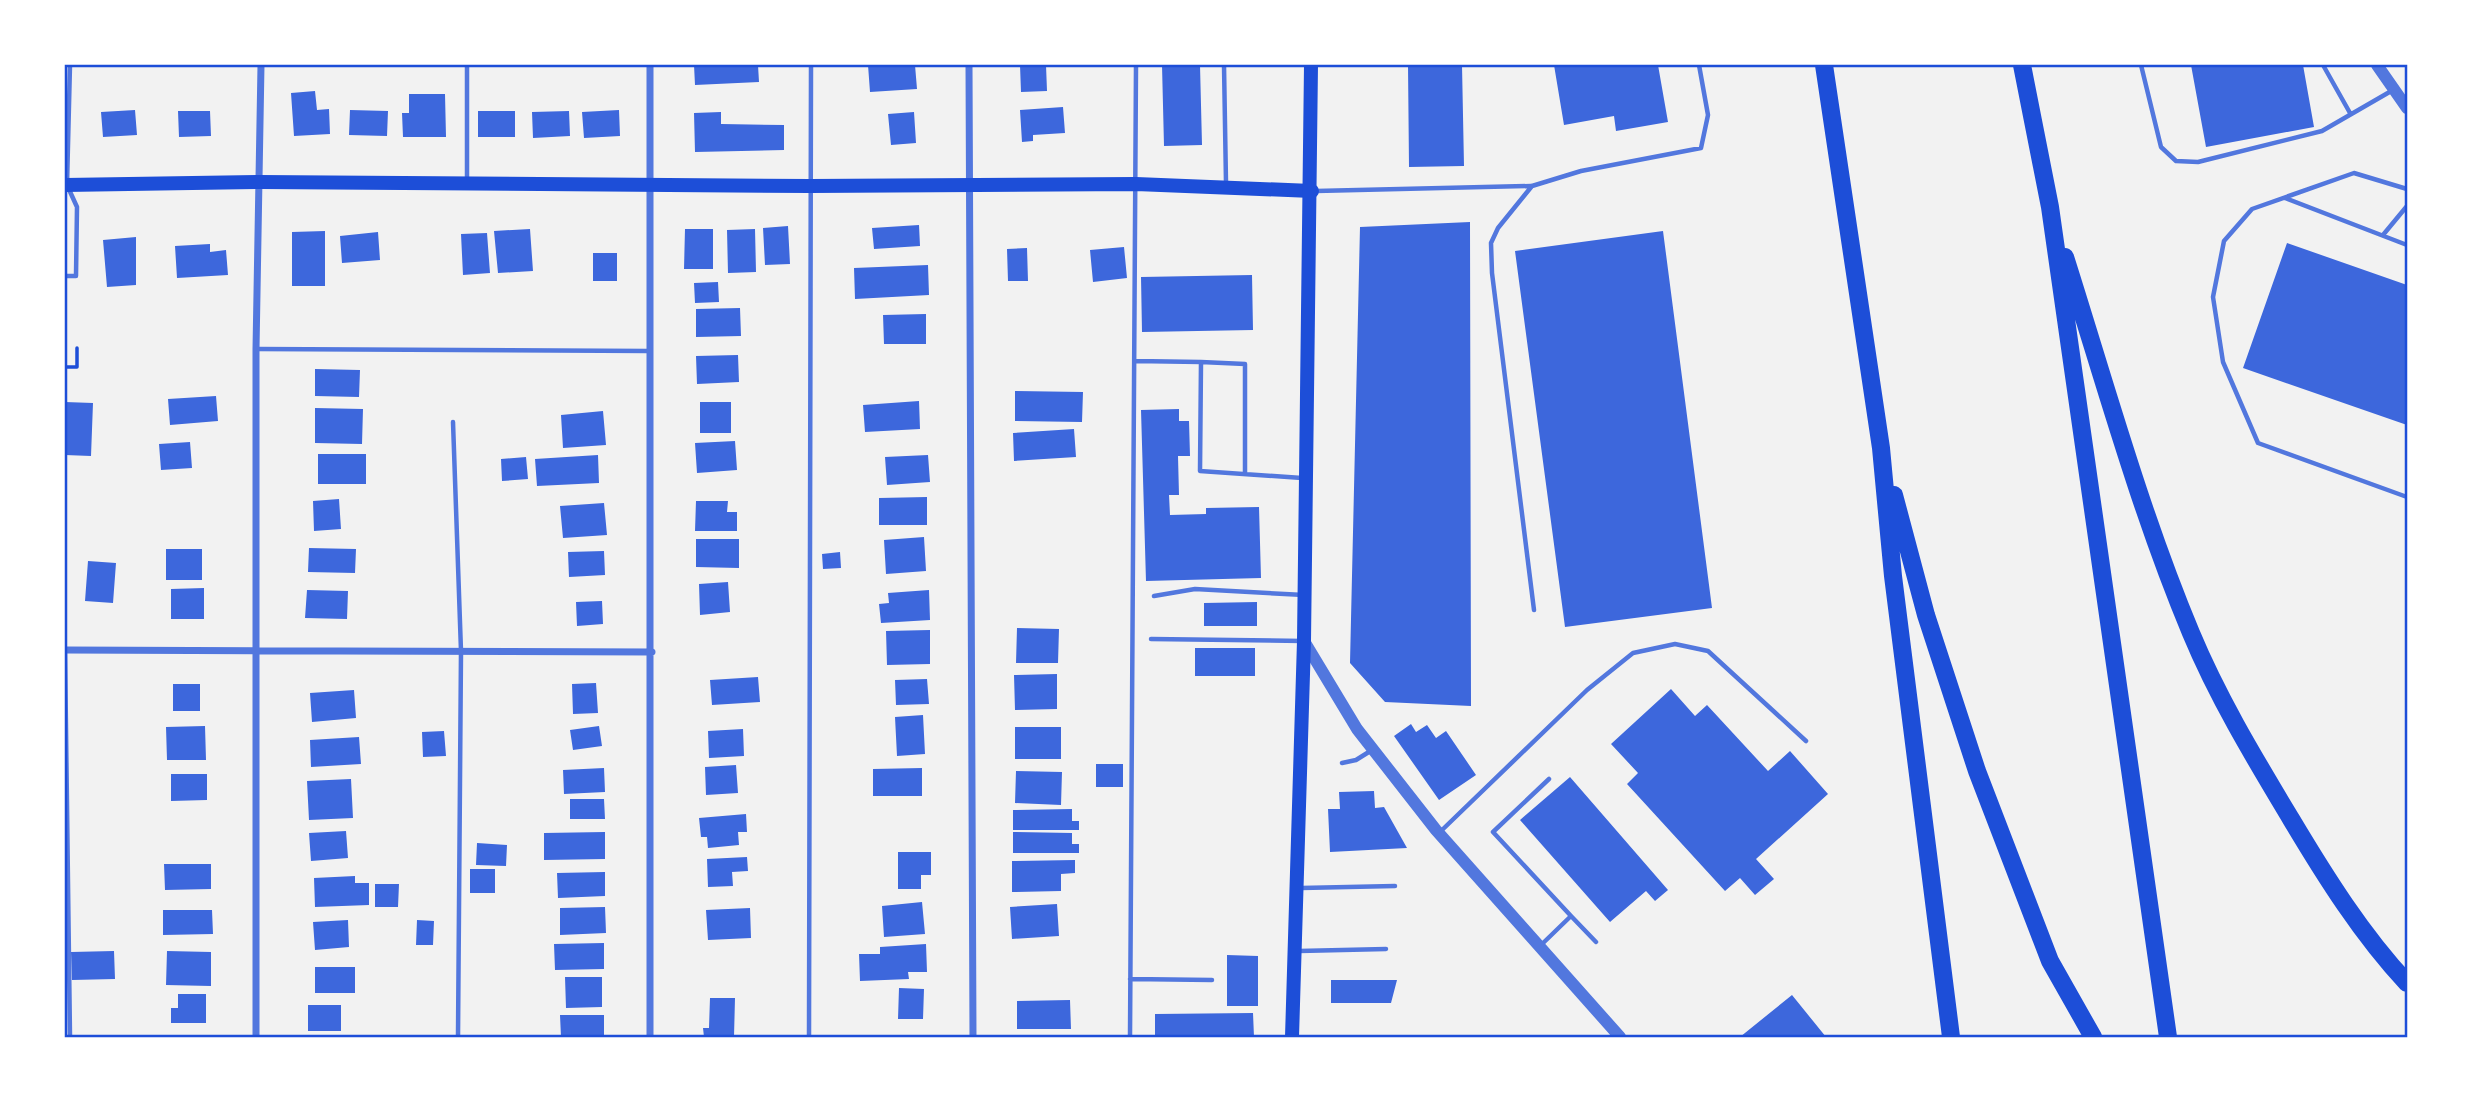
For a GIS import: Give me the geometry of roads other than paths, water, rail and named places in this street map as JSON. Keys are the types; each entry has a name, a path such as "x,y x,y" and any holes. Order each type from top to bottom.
{"highway":[{"path":"1824,65 1881,448 1895,590 1951,1037"},
{"path":"2022,65 2050,207 2168,1037"},
{"path":"2050,207 2157,548 2192,636 2249,748 2312,854 2389,963 2407,983"},
{"path":"1881,448 1926,615 1977,771 2050,961 2093,1037"}],"main road":[{"path":"1292,1037 1304,641 1312,191 1311,65"},
{"path":"66,185 260,182 810,186 1136,184 1312,191"}],"street":[{"path":"257,1037 256,349 261,65"},
{"path":"650,65 650,1037"},
{"path":"969,65 972,1037"},
{"path":"2377,65 2407,108"},
{"path":"1304,641 1373,750 1439,833 1620,1037"},
{"path":"65,650 652,652"}],"lane":[{"path":"65,276 76,276 77,207 66,185 70,65"},
{"path":"467,65 467,184"},
{"path":"809,1037 810,65"},
{"path":"1130,1037 1136,65"},
{"path":"1224,65 1226,188"},
{"path":"1312,191 1532,186 1581,171 1700,148 1708,115 1699,65"},
{"path":"2141,65 2161,147 2176,161 2199,162 2322,131 2394,90"},
{"path":"2323,65 2350,113"},
{"path":"2407,189 2354,173 2252,209 2224,242 2213,297 2223,362 2258,443 2407,498"},
{"path":"1532,186 1498,228 1491,243 1492,273 1534,610"},
{"path":"2284,198 2407,245"},
{"path":"2383,236 2407,206"},
{"path":"256,349 648,351"},
{"path":"1135,361 1245,364 1245,474"},
{"path":"1201,362 1200,471 1306,479"},
{"path":"453,422 461,651 458,1037"},
{"path":"1154,596 1195,589 1304,595"},
{"path":"1151,639 1304,641"},
{"path":"1439,833 1587,691 1633,653 1675,644 1708,651 1806,741"},
{"path":"65,650 70,1037"},
{"path":"1342,763 1356,760 1373,750"},
{"path":"1549,779 1493,832 1595,942"},
{"path":"1296,888 1395,886"},
{"path":"1539,947 1571,916"},
{"path":"1294,951 1386,949"},
{"path":"1130,979 1212,980"}]}
